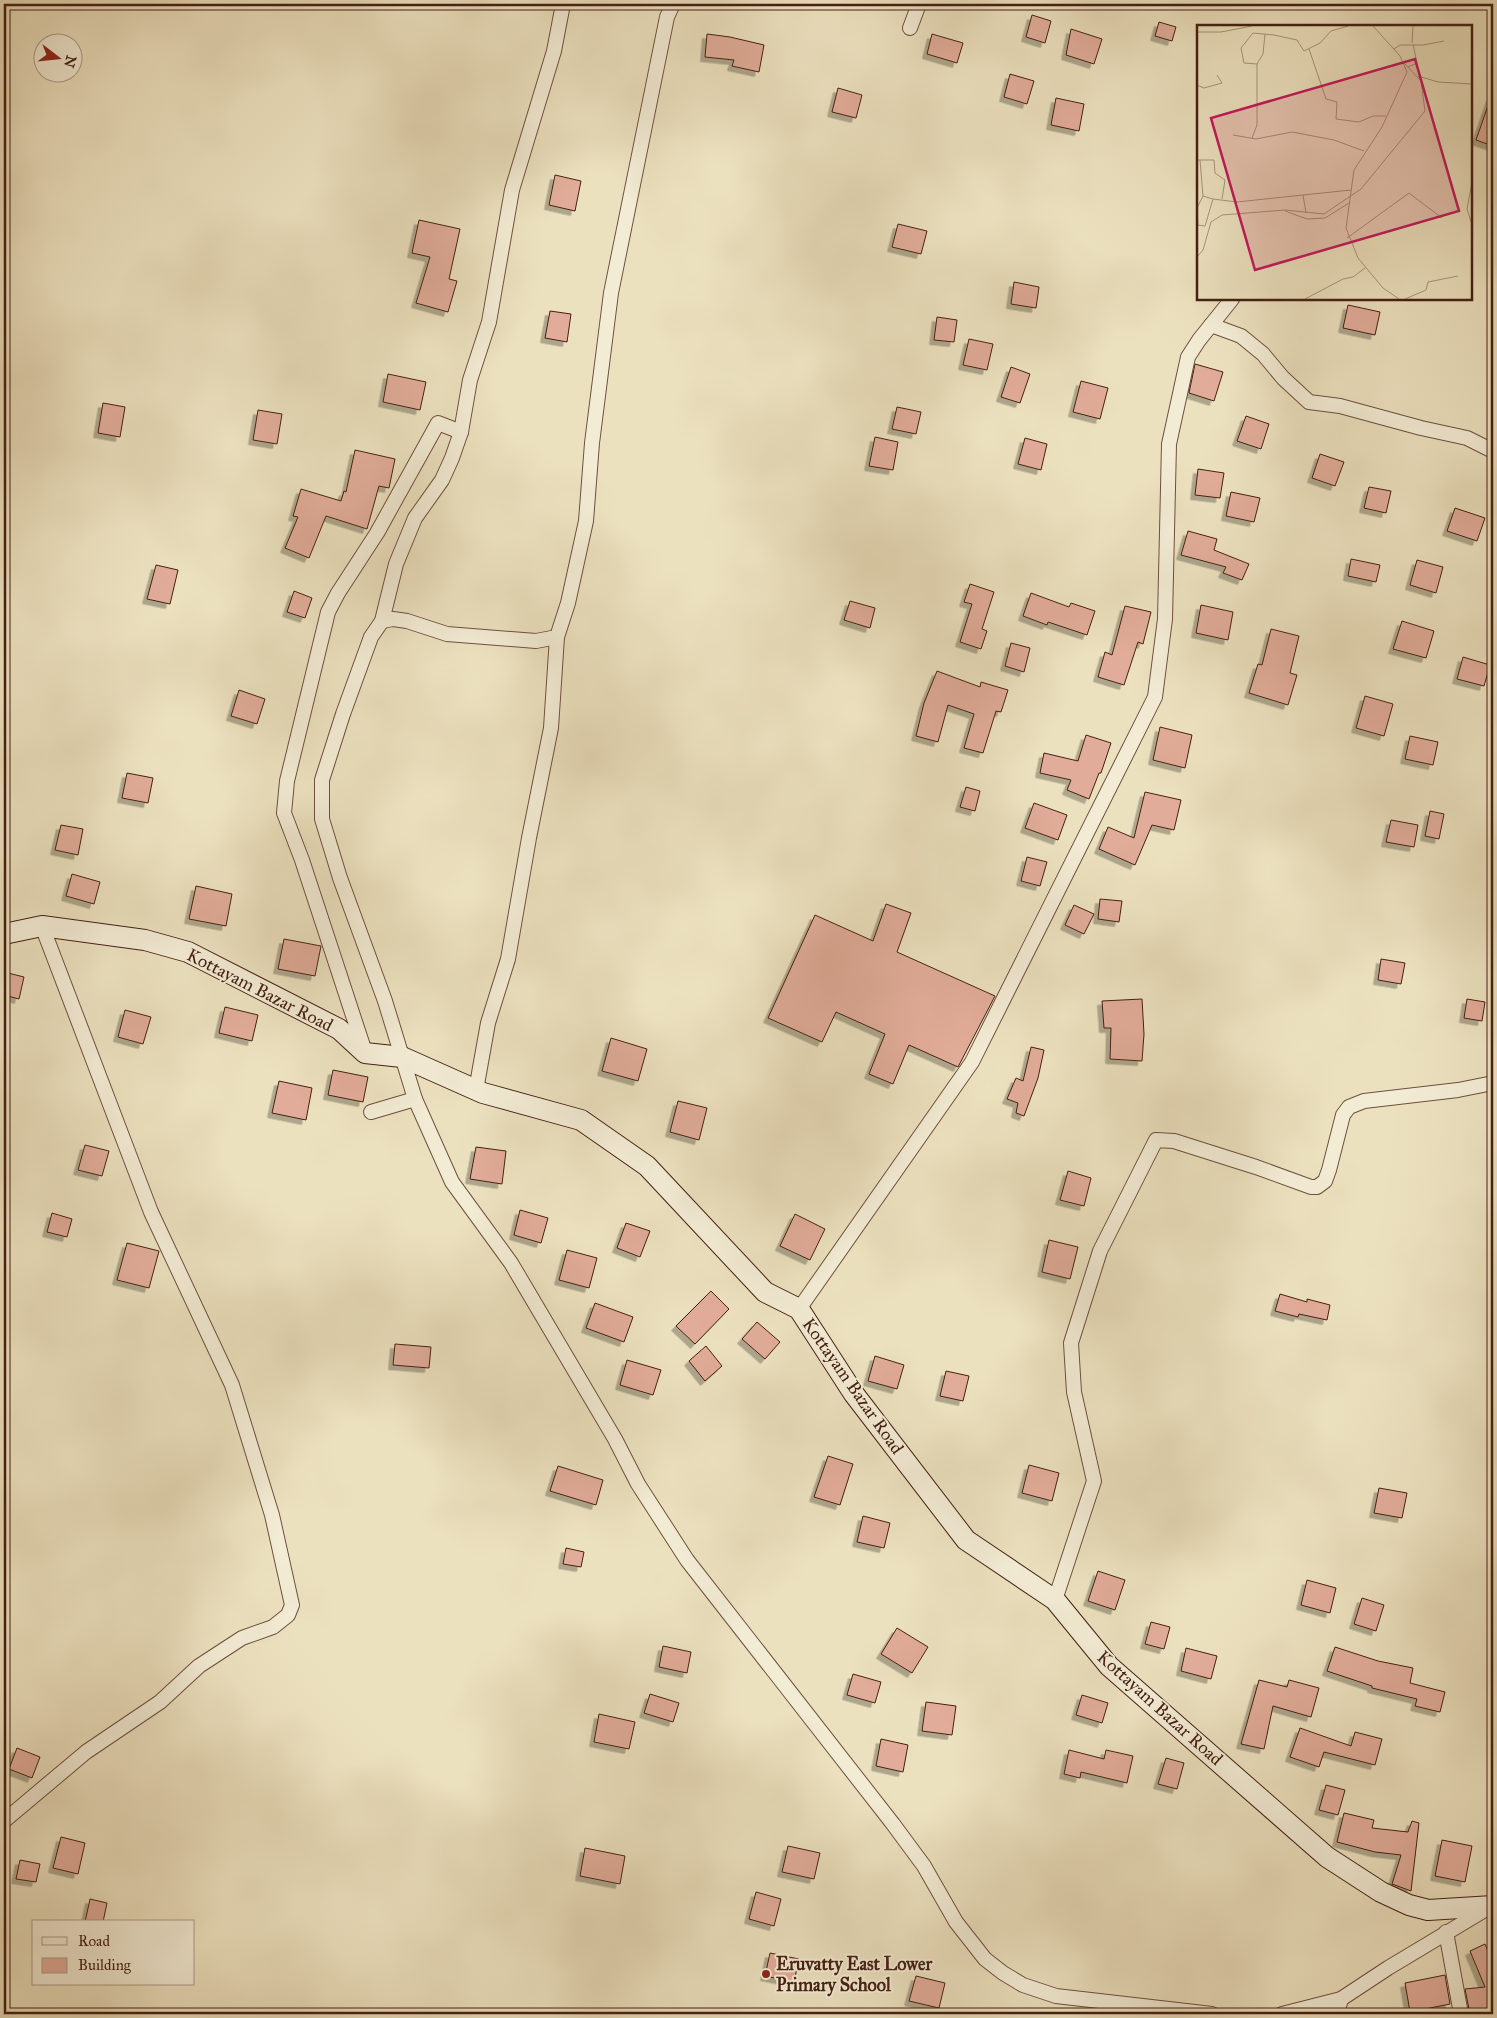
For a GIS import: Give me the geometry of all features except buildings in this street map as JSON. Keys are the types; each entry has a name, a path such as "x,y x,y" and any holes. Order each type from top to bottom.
{"main road":[{"name":"Kottayam Bazar Road","path":"4,934 42,926 145,940 188,952 339,1029 365,1052 399,1057 476,1090 581,1120 647,1166 765,1292 799,1309 854,1394 966,1540 1055,1600 1109,1666 1327,1856 1382,1892 1408,1905 1428,1910 1492,1906"}],"street":[{"path":"563,4 554,50 512,190 489,322 470,380 461,432 442,480 415,518 396,564 382,620 371,637 343,714 322,780 322,818 340,878 385,1001 399,1057 415,1099 452,1182 511,1263 615,1439 638,1484 686,1560 893,1824 924,1866 956,1922 985,1959 1023,1985 1056,1996 1212,2014"},
{"path":"476,1090 488,1023 508,959 551,728 557,637 568,603 586,521 592,442 611,293 667,17 673,4"},
{"path":"910,28 919,4"},
{"path":"799,1309 972,1062 1155,697 1165,619 1169,444 1188,357 1231,300"},
{"path":"1211,325 1241,336 1263,354 1283,378 1309,402 1340,406 1467,438 1493,451"},
{"path":"365,1052 302,860 284,813 287,782 328,612 338,593 377,533 438,423 461,432"},
{"path":"382,620 407,621 447,634 536,641 557,637"},
{"path":"4,1821 86,1752 160,1702 199,1666 242,1638 273,1627 288,1615 292,1605 272,1516 232,1385 151,1212 42,926"},
{"path":"1055,1600 1094,1481 1074,1392 1071,1343 1100,1251 1156,1140 1174,1141 1310,1187 1317,1187 1324,1181 1329,1170 1343,1115 1349,1107 1364,1101 1458,1090 1493,1082"},
{"path":"372,1112 415,1099"},
{"path":"1282,2014 1341,1999 1446,1932 1492,1906"},
{"path":"1446,1932 1460,2014"},
{"path":"1337,2014 1341,1999"}],"place":[{"name":"Eruvatty East Lower Primary School","path":"766,1974"}]}
